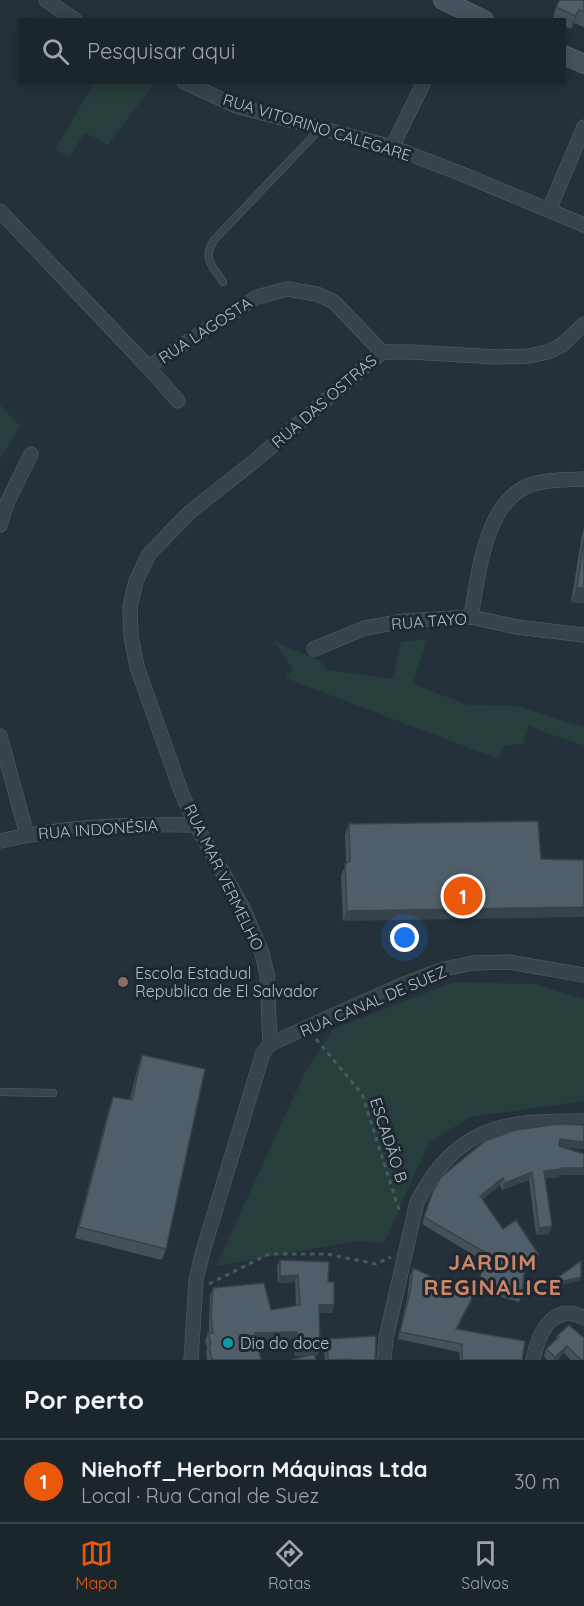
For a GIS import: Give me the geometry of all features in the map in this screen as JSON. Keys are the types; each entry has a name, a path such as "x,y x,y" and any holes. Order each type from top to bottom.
{"street":[{"path":"46,0 72,18"},
{"path":"443,0 468,12"},
{"path":"566,56 584,64"},
{"name":"RUA VITORINO CALEGARE","path":"188,84 236,106 392,147 584,225"},
{"path":"392,147 423,84"},
{"path":"549,210 584,127"},
{"path":"0,212 178,401"},
{"name":"RUA LAGOSTA","path":"148,367 257,297 287,289 316,294 334,302 382,352"},
{"name":"RUA DAS OSTRAS","path":"130,607 136,581 149,554 190,512 258,458 382,352 411,351 498,357 529,356 548,352 562,345 584,324"},
{"path":"0,525 7,503 31,454"},
{"path":"471,617 485,546 495,517 511,497 532,484 584,479"},
{"name":"RUA MAR VERMELHO","path":"130,607 131,636 136,667 174,772 196,825 243,908 261,953 268,983 270,1044 263,1053 202,1251 195,1291 191,1360"},
{"name":"RUA TAYO","path":"314,650 364,628 404,621 471,617 517,627 584,635"},
{"path":"0,736 27,835"},
{"name":"RUA INDONÉSIA","path":"0,841 27,835 132,824 196,825"},
{"name":"RUA CANAL DE SUEZ","path":"270,1044 399,986 444,969 473,963 508,962 584,975"},
{"path":"384,1360 386,1338 417,1202 428,1182 447,1159 469,1139 495,1128 527,1123 584,1121"},
{"path":"533,1360 536,1345 545,1328 555,1317 572,1312 584,1318"}],"lane":[{"path":"223,282 208,259 208,250 211,245 320,129"},
{"path":"0,1092 53,1093"}],"path":[{"name":"ESCADÃO B","path":"307,1028 362,1094 408,1240"},
{"path":"195,1291 269,1254 327,1254 376,1264 397,1255 403,1264"}],"green space":[{"path":"93,84 153,84 108,145 85,133 69,157 55,150"},
{"path":"0,405 20,426 1,458 0,458"},
{"path":"427,639 413,684 468,705 516,706 584,727 584,746 528,726 523,744 505,745 498,759 285,678 293,670 274,641 323,662 326,670 393,679 401,642"},
{"path":"454,982 535,984 584,999 584,1101 470,1117 428,1144 384,1243 356,1241 216,1266 306,1070 333,1029"}],"building":[{"path":"560,0 584,0 584,12 579,10 575,16 556,7"},
{"path":"584,538 584,588 577,588"},
{"path":"538,821 541,859 584,860 584,907 347,911 345,864 350,861 349,824"},
{"path":"142,1055 205,1069 166,1249 79,1227 113,1097 132,1100"},
{"path":"558,1124 584,1125 584,1142 560,1139 559,1146 584,1154 584,1168 544,1171 552,1226 539,1228 532,1172 505,1183 503,1178 480,1196 503,1229 516,1220 539,1255 525,1264 522,1294 478,1282 488,1254 424,1217 433,1191 441,1177 485,1141 515,1130"},
{"path":"280,1260 329,1262 328,1282 334,1282 334,1305 319,1305 320,1349 297,1349 297,1332 255,1333 261,1360 212,1360 208,1333 213,1333 211,1315 213,1288 264,1283 271,1310 300,1305 298,1275 280,1276"},
{"path":"581,1261 581,1277 547,1285"},
{"path":"413,1268 473,1296 456,1329 525,1341 522,1360 462,1360 462,1344 400,1332 410,1292"},
{"path":"569,1325 584,1338 583,1360 567,1346 555,1357 546,1349"},
{"path":"376,1336 375,1360 328,1360 327,1339"},
{"path":"314,1354 316,1360 292,1360"}],"place":[{"name":"Niehoff_Herborn Máquinas Ltda","path":"463,896"},
{"name":"Escola Estadual Republica de El Salvador","path":"123,982"},
{"name":"Dia do doce","path":"228,1343"}],"district":[{"name":"JARDIM REGINALICE","path":"493,1274"}]}
